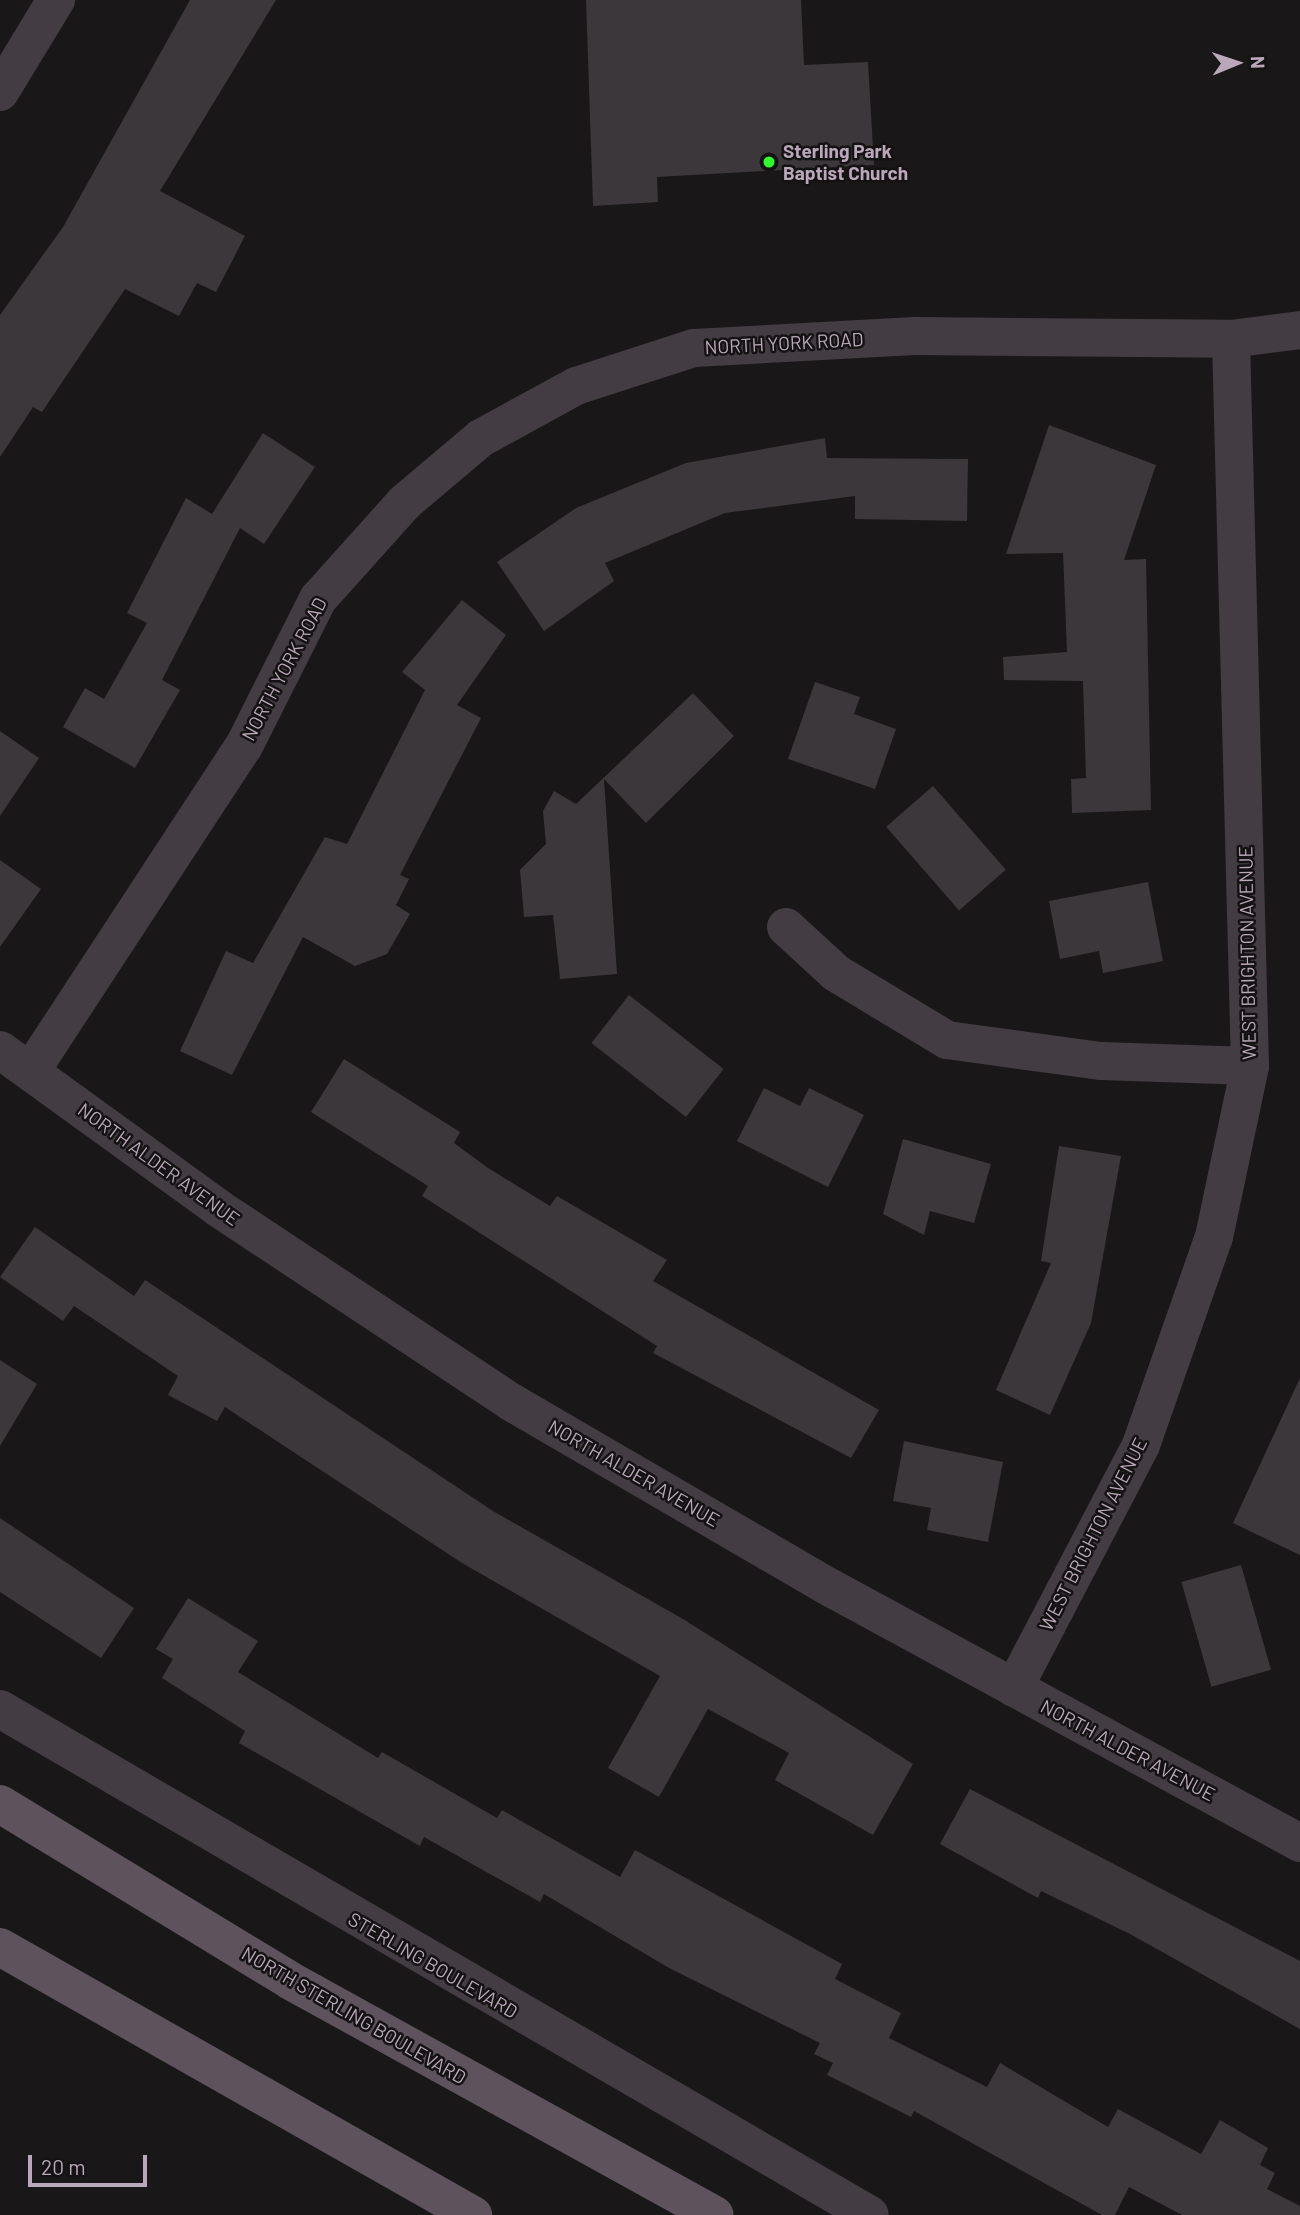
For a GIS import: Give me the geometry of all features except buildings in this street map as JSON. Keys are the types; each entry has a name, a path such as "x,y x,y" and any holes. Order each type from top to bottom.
{"main road":[{"name":"NORTH STERLING BOULEVARD","path":"0,1804 289,1980 714,2215"},
{"path":"0,1947 473,2215"}],"street":[{"path":"0,92 56,0"},
{"name":"NORTH YORK ROAD","path":"15,1060 244,746 318,599 404,503 481,438 576,386 694,348 915,335 1231,338 1300,330"},
{"name":"WEST BRIGHTON AVENUE","path":"1014,1688 1141,1445 1214,1237 1250,1066 1231,338"},
{"path":"786,926 836,972 947,1040 1101,1061 1250,1066"},
{"name":"NORTH ALDER AVENUE","path":"15,1060 218,1208 511,1402 1014,1688 1300,1843"},
{"name":"STERLING BOULEVARD","path":"0,1709 870,2215"}],"place":[{"name":"Sterling Park Baptist Church","path":"769,162"}]}
